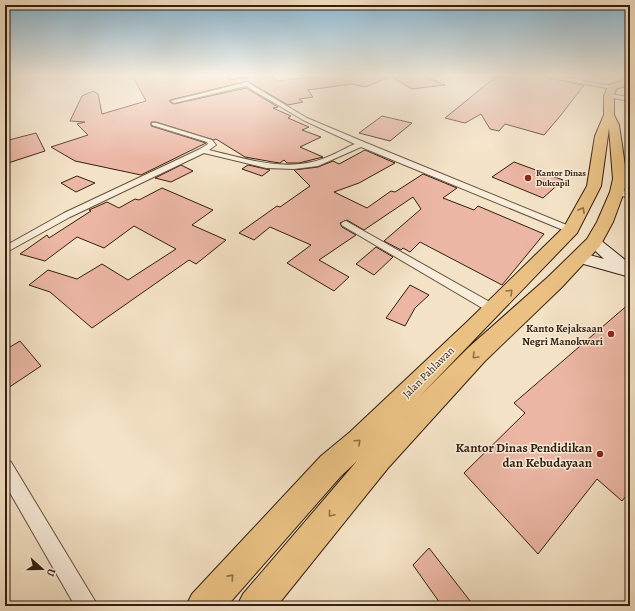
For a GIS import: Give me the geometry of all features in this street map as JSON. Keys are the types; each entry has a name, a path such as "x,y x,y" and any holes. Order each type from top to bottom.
{"main road":[{"name":"Jalan Pahlawan","path":"255,606 378,458 477,354 488,324 555,282 586,249 624,193 620,179 619,159 614,125 609,115 609,104"},
{"name":"Jalan Pahlawan","path":"204,606 331,466 488,324 533,270 571,230 594,186 601,136 609,115"},
{"path":"586,249 629,272"},
{"path":"586,249 629,272"},
{"path":"533,270 555,282"},
{"path":"331,466 352,489"}],"street":[{"path":"280,104 305,118 361,144 571,230"},
{"path":"5,250 67,215 203,151 212,145 210,141 154,124"},
{"path":"203,151 266,166 294,167 315,164 361,144"},
{"path":"346,224 406,260 488,324"},
{"path":"5,468 87,606"}],"building":[{"path":"78,104 100,104 102,114 137,104 272,104 278,107 273,108 291,116 288,118 309,127 302,130 321,137 300,147 323,157 299,163 287,163 284,160 280,163 245,157 216,139 214,140 156,122 151,122 151,126 206,143 141,175 75,161 51,147 88,135 77,124 85,122 70,121"},
{"path":"463,104 570,104 544,135 505,124 499,131 490,129 481,114 465,123 445,118"},
{"path":"382,116 412,123 390,141 359,133"},
{"path":"36,133 45,151 5,164 5,141"},
{"path":"365,150 395,163 359,183 334,192 367,208 391,191 395,192 423,174 457,188 443,198 474,210 478,206 544,234 502,285 420,242 410,252 403,248 401,250 384,241 421,209 413,197 364,230 347,220 340,223 342,227 356,235 319,260 349,277 334,291 287,263 311,245 270,227 254,240 239,233 277,206 280,207 310,186 294,170 318,167 333,161 339,164"},
{"name":"Kantor Dinas Dukcapil","path":"514,162 563,180 543,198 492,177"},
{"path":"181,165 193,171 171,182 155,178"},
{"path":"248,165 270,170 262,176 242,169"},
{"path":"77,176 95,183 76,192 61,183"},
{"path":"162,188 213,210 192,225 226,240 196,264 189,260 92,328 50,292 29,285 48,270 77,279 102,264 128,280 176,249 134,226 104,248 77,237 45,261 20,254 47,235 49,238 91,211 89,210 107,202 119,208 135,199 139,200"},
{"path":"376,247 393,257 374,275 356,264"},
{"path":"410,285 429,295 415,308 405,326 386,318"},
{"path":"630,303 630,491 622,501 597,479 538,554 464,473 525,413 514,403"},
{"path":"20,341 41,366 5,390 5,350"},
{"path":"429,548 474,606 442,606 413,565"}],"place":[{"name":"Kantor Dinas Dukcapil","path":"528,178"},
{"name":"Kanto Kejaksaan Negri Manokwari","path":"611,334"},
{"name":"Kantor Dinas Pendidikan dan Kebudayaan","path":"600,454"}]}
